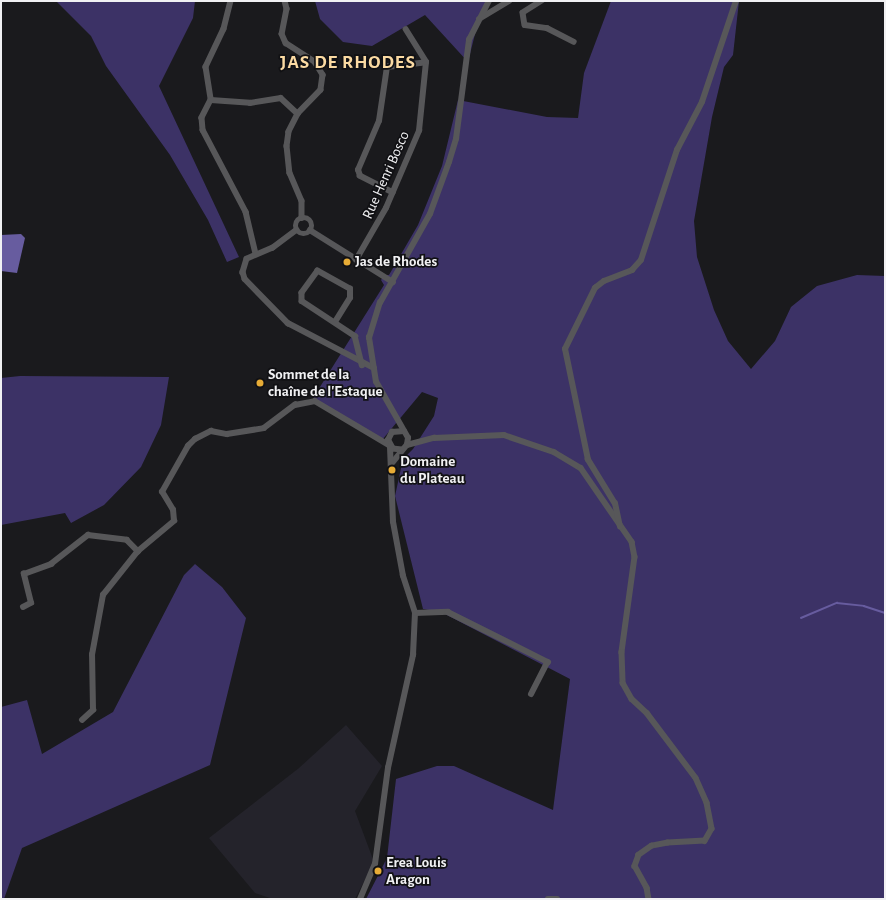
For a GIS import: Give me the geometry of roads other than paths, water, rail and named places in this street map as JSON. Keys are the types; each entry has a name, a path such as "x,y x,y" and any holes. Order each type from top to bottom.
{"street":[{"path":"230,1 224,29 206,67 210,100 202,118 206,140 246,212 256,254"},
{"path":"285,1 287,9 282,34 286,43 315,62 323,75 318,95 298,114 289,132 287,160 301,194 302,218"},
{"path":"407,445 408,438 395,420 378,388 369,338 373,322 392,282 430,214 449,162 465,78 466,54 479,19 489,1"},
{"path":"479,19 509,1"},
{"path":"542,1 523,13 525,24 547,28 574,42"},
{"path":"620,527 615,505 611,496 588,460 566,364 566,344 595,288 604,281 632,270 641,260 677,150 702,102 736,1"},
{"path":"393,193 360,176 358,170 379,121 387,67 426,62 406,30"},
{"name":"Rue Henri Bosco","path":"356,260 393,193 419,131 426,62"},
{"path":"210,100 250,103 282,98 298,114"},
{"path":"297,230 297,222 302,218"},
{"path":"302,218 310,221 310,230"},
{"path":"297,230 273,248 256,254 244,265 243,275 280,318 340,349 362,365 374,368"},
{"path":"297,230 302,233 310,230"},
{"path":"310,230 392,282"},
{"path":"335,322 350,298 350,289 318,271 302,293 302,301 355,336 362,365"},
{"path":"82,720 93,710 92,655 103,596 138,550 174,521 173,510 162,492 191,442 211,431 227,434 264,428 295,405 321,402 379,441 402,450"},
{"path":"379,441 388,437 395,430 395,420"},
{"path":"395,430 404,431"},
{"path":"408,438 417,440 448,437 515,436 577,464 596,486 607,509 635,552 622,652 623,683 632,699 647,713 696,778 707,802 712,829 705,841 668,843 652,846 639,855 635,866 647,888 649,899"},
{"path":"360,899 375,864 388,768 413,655 415,613 403,576 393,522 393,462 388,437"},
{"path":"393,462 407,445 417,440"},
{"path":"596,486 611,496"},
{"path":"607,509 612,511 615,505"},
{"path":"23,607 31,603 24,574 51,564 88,535 127,540 138,550"},
{"path":"415,613 448,612 548,662 532,694"},
{"path":"548,899 557,899"}],"waterway":[{"path":"801,618 837,603 864,606 885,613"}],"place":[{"name":"Jas de Rhodes","path":"347,262"},
{"name":"Sommet de la chaîne de l'Estaque","path":"260,383"},
{"name":"Domaine du Plateau","path":"392,470"},
{"name":"Erea Louis Aragon","path":"378,871"}],"district":[{"name":"JAS DE RHODES","path":"348,63"}]}
